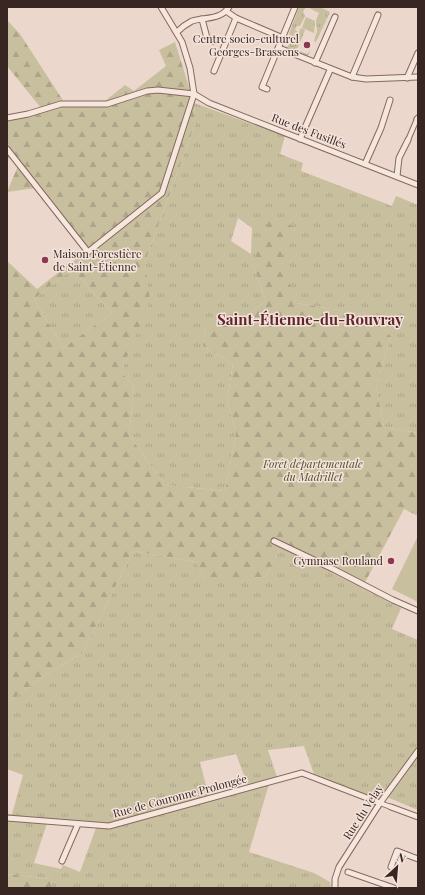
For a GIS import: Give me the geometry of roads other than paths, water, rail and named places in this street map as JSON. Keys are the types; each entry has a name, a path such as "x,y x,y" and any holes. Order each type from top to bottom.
{"street":[{"path":"7,149 88,252 162,193 194,94 188,59 177,32 161,7"},
{"path":"267,89 262,87 295,7"},
{"path":"177,32 190,22 213,17 228,9 236,18 283,38"},
{"path":"352,77 378,16"},
{"path":"315,63 335,17"},
{"path":"214,71 236,18"},
{"path":"202,19 207,38 213,40"},
{"path":"279,48 330,70 352,77 366,79 418,77"},
{"path":"407,78 418,53"},
{"path":"300,139 330,70"},
{"path":"7,118 28,114 61,104 107,104 147,91 158,90 194,94"},
{"name":"Rue des Fusillés","path":"194,94 209,103 418,185"},
{"path":"365,164 382,128 390,100"},
{"path":"396,176 399,158 418,118"},
{"path":"274,541 418,612"},
{"name":"Rue du Velay","path":"335,888 335,879 338,867 380,803 418,751"},
{"name":"Rue de Couronne Prolongée","path":"7,818 31,818 78,824 114,824 302,773 380,803"},
{"path":"380,803 418,817"},
{"path":"62,861 78,824"},
{"path":"391,866 397,852 418,859"},
{"path":"348,872 394,888"}],"place":[{"name":"Centre socio-culturel Georges-Brassens","path":"307,45"},
{"name":"Maison Forestière de Saint-Étienne","path":"45,260"},
{"name":"Gymnase Rouland","path":"391,561"}],"district":[{"name":"Saint-Étienne-du-Rouvray","path":"310,320"}],"park label":[{"name":"Forêt départementale du Madrillet","path":"313,470"}]}
